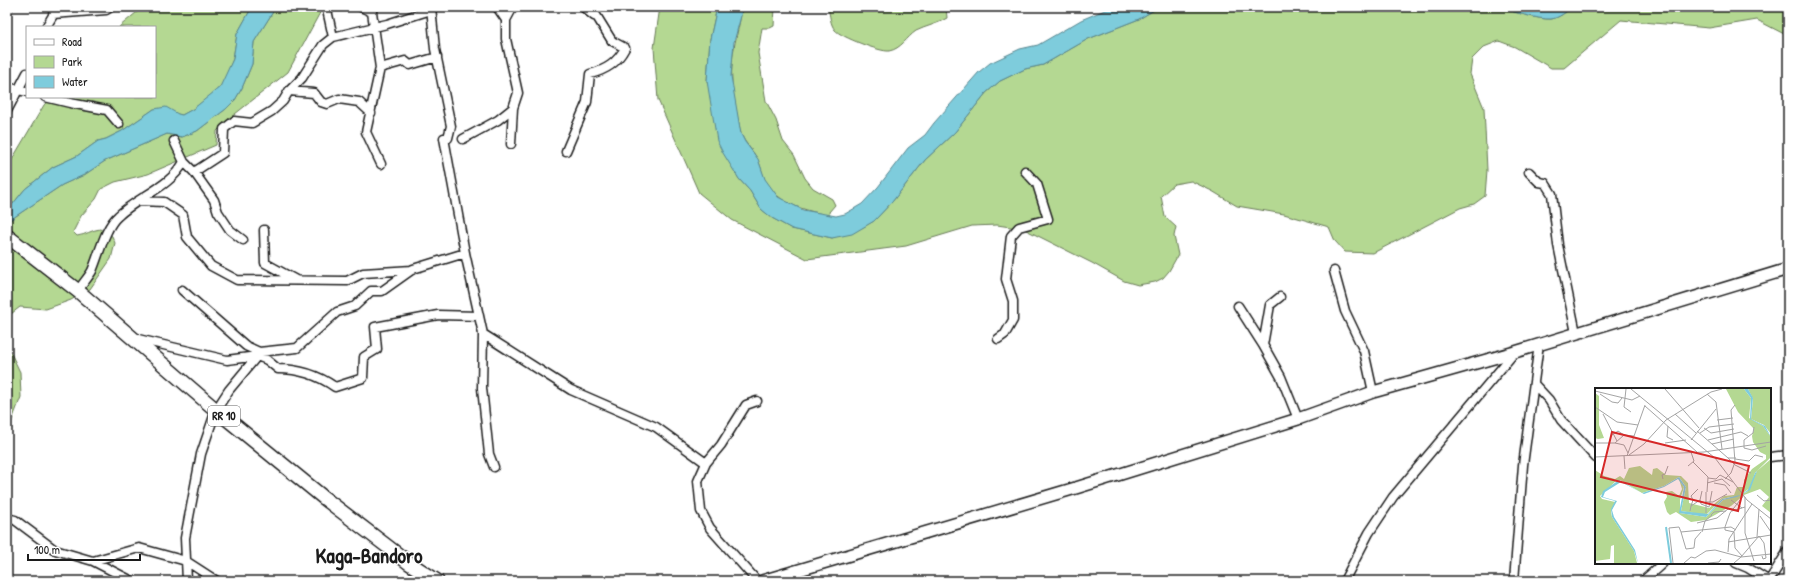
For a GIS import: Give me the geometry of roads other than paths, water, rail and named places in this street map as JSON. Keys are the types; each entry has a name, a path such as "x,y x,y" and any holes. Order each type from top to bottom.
{"main road":[{"name":"RR 10","path":"7,236 78,291 216,410 361,526 409,563 437,581"}],"street":[{"path":"47,26 55,10 106,10 111,7"},
{"path":"330,7 327,10 333,38"},
{"path":"361,7 372,10 375,27 380,68 366,132 381,164"},
{"path":"497,7 506,20"},
{"path":"511,144 513,108 518,93 506,39 506,20 513,7"},
{"path":"583,7 598,19"},
{"path":"566,151 587,102 590,74 602,71 614,63 621,57 625,48 612,41 591,7"},
{"path":"194,172 223,153 224,129 234,121 252,123 272,111 283,101 302,78 323,45 333,38 375,27 431,9 437,57 451,126 446,138 465,253 483,334 482,388 489,454 494,467"},
{"path":"380,68 405,61 410,65 437,57"},
{"path":"7,111 26,75"},
{"path":"7,88 26,92"},
{"path":"290,91 314,93 321,102 327,104 339,99 359,102 371,113"},
{"path":"50,98 106,110 119,124"},
{"path":"463,139 498,120 513,108"},
{"path":"174,142 184,162 194,172 210,195 218,212 230,230 243,240"},
{"path":"78,291 92,271 97,254 117,216 163,184 178,171 184,162"},
{"path":"998,339 1005,334 1014,320 1013,301 1006,279 1011,236 1019,227 1048,219 1037,184 1025,171"},
{"path":"1529,172 1539,182 1545,183 1552,194 1558,245 1576,333"},
{"path":"139,201 164,202 183,215 187,237 211,266 236,280 347,281 363,273 413,270 465,253"},
{"path":"264,230 265,263 297,281"},
{"path":"762,581 1071,490 1298,419 1374,392 1515,352 1788,269"},
{"path":"135,339 227,360 297,348 338,312 355,306 371,291 382,291 413,270"},
{"path":"1334,271 1345,311 1364,351 1374,392"},
{"path":"182,290 246,346 278,369 292,369 324,379 335,387 363,378 364,357 377,349 375,327 438,315 479,316"},
{"path":"1263,345 1270,306 1280,297"},
{"path":"1238,306 1281,377 1298,419"},
{"path":"483,334 570,390 656,427 706,463"},
{"path":"1514,581 1523,465 1539,344"},
{"path":"1344,581 1369,533 1393,497 1515,352"},
{"path":"187,581 185,538 201,454 216,410 229,390 258,354"},
{"path":"1534,385 1549,400 1561,420 1595,457"},
{"path":"757,401 746,406 721,445 706,463 698,481 701,511 710,528 757,581"},
{"path":"1771,457 1788,455"},
{"path":"7,518 15,520 55,550 93,562 132,581"},
{"path":"93,562 138,548 186,561 217,581"},
{"path":"1738,564 1769,581 1788,551"},
{"path":"1644,581 1662,564"}],"water":[{"path":"252,7 276,7 254,42 252,64 242,88 235,100 226,109 197,131 182,137 167,134 105,161 84,175 62,185 7,222 7,208 12,205 25,189 53,167 77,156 98,141 106,139 122,131 154,109 166,107 182,115 193,109 220,87 233,59 237,34"},
{"path":"717,7 742,7 734,42 731,76 741,134 758,159 765,179 778,197 803,210 836,216 845,214 862,204 878,187 908,148 925,135 979,72 990,63 1020,49 1038,45 1081,20 1112,7 1159,7 1139,19 1088,39 1043,65 1025,69 1000,81 986,93 955,132 925,160 892,202 874,221 852,234 832,238 792,229 772,218 761,209 750,191 739,179 717,141 707,81 710,39"},
{"path":"1499,7 1572,7 1560,16 1546,19 1532,17"}],"district":[{"name":"Kaga-Bandoro","path":"369,556"}]}
